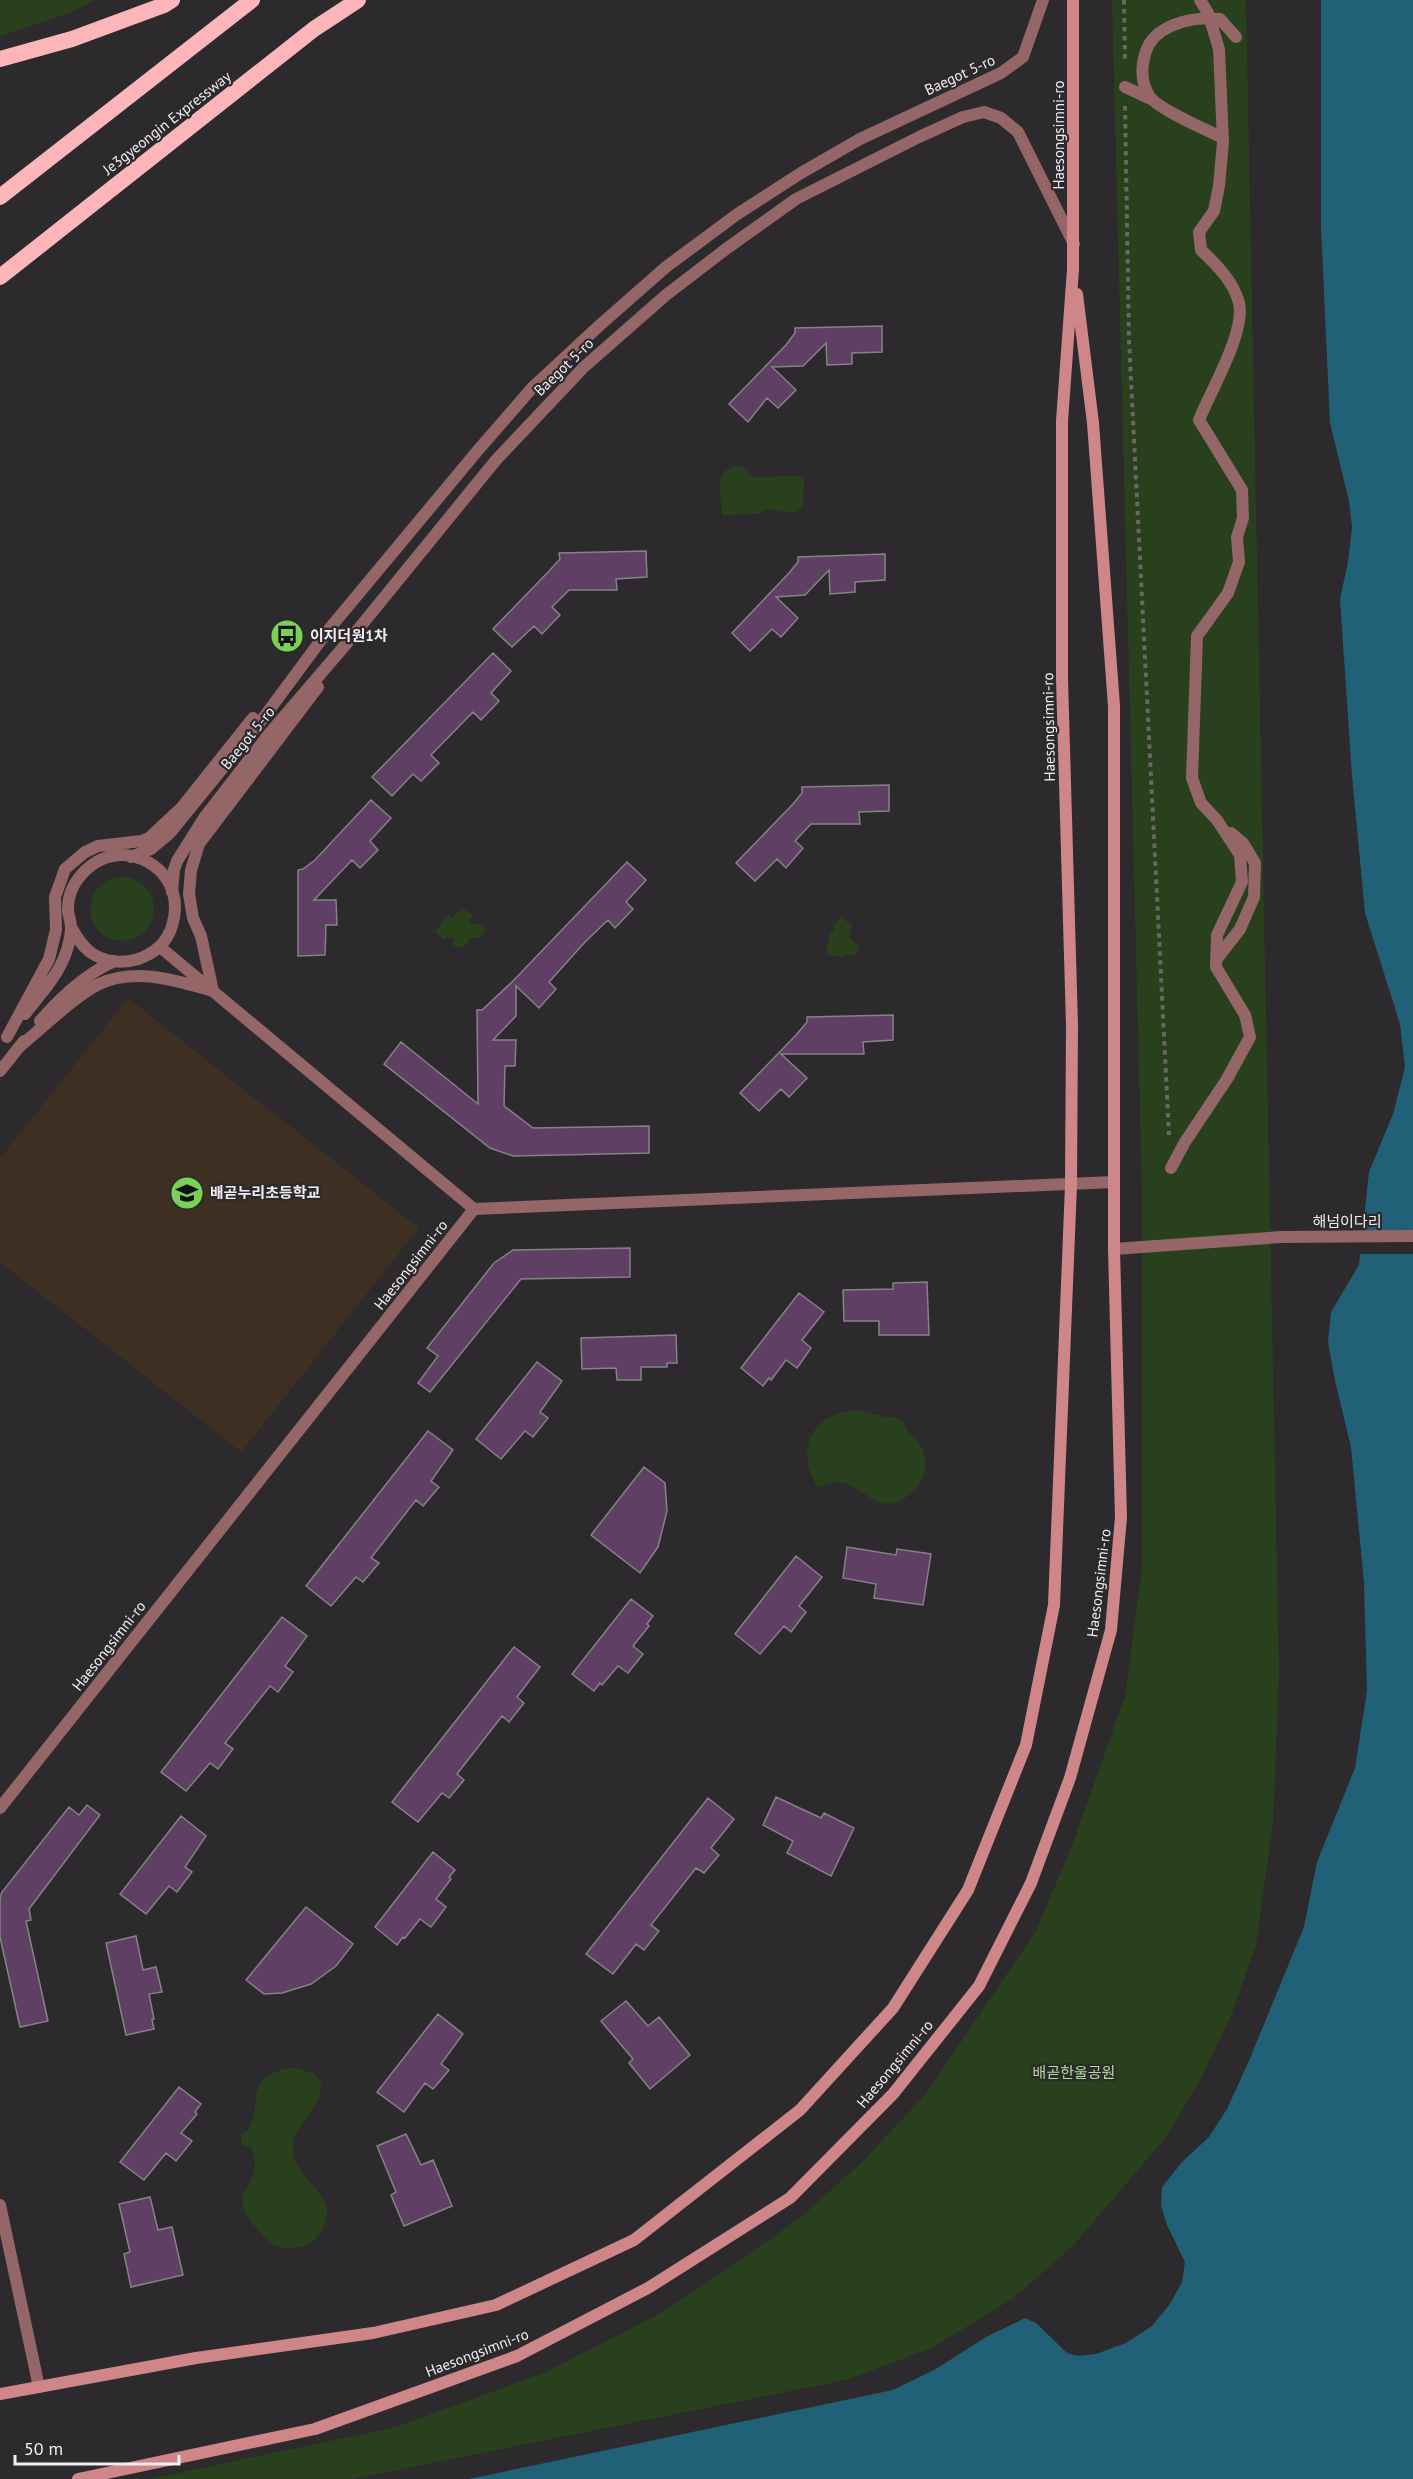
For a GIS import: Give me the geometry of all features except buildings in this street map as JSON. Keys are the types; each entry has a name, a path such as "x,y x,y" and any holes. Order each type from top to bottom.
{"highway":[{"path":"0,59 72,39 172,0"},
{"path":"0,197 252,0"},
{"name":"Je3gyeongin Expressway","path":"0,277 314,29 358,0"}],"main road":[{"name":"Haesongsimni-ro","path":"0,2394 196,2358 373,2332 496,2306 634,2240 800,2110 893,2008 968,1890 1026,1744 1054,1605 1071,1185 1072,1024 1062,679 1062,421 1074,244 1073,0"},
{"name":"Haesongsimni-ro","path":"78,2479 315,2429 518,2356 648,2288 790,2198 893,2094 979,1986 1031,1883 1071,1778 1111,1630 1121,1518 1114,1249 1114,706 1093,423 1073,269"}],"street":[{"name":"Baegot 5-ro","path":"4,1041 49,959 56,930 55,897 65,869 85,852 98,846 149,838 182,807 230,746 532,388 666,267 736,215 801,173 860,139 1001,73 1017,63 1023,57 1043,0"},
{"path":"1200,0 1209,18 1219,49 1223,138 1219,186 1214,211 1199,232 1202,250 1216,264 1239,303 1239,327 1220,377 1199,420 1242,490 1243,518 1237,537 1239,562 1228,593 1197,636 1192,778 1201,803 1221,825 1243,843 1255,863 1254,897 1240,929 1216,960"},
{"path":"1151,99 1141,72 1150,44 1161,32 1187,21 1209,18 1221,19 1236,37"},
{"path":"1125,87 1223,138"},
{"name":"Baegot 5-ro","path":"160,947 170,932 176,914 172,892 177,861 204,818 269,734 347,643 496,460 584,367 666,295 796,199 919,137 963,117 984,112 1001,118 1017,132 1074,244"},
{"name":"Baegot 5-ro","path":"4,1041 59,970 70,942 71,927 68,910 71,893 78,878 90,866 105,858 122,855 132,857 151,849 170,833 261,721 330,628"},
{"path":"213,992 201,936 193,918 189,894 191,870 199,844 245,781 285,733 347,643"},
{"path":"1171,1168 1185,1142 1227,1079 1250,1037 1245,1015 1216,967 1217,935 1242,882 1240,855 1221,825"},
{"path":"132,857 154,866 167,879 172,892"},
{"path":"71,927 79,942 92,953 108,961 127,962 144,957 160,947 474,1209 1114,1182"},
{"path":"0,1071 41,1019 70,991 97,970 116,961"},
{"path":"19,1047 84,994 99,984 111,980 147,976 169,979 213,992"},
{"name":"Haesongsimni-ro","path":"0,1808 474,1209"},
{"name":"해넘이다리","path":"1114,1249 1281,1237 1413,1236"},
{"path":"0,2205 39,2387"}],"path":[{"path":"1124,0 1129,340 1171,1168"}],"shaded area":[{"name":"배곧누리초등학교","path":"128,998 419,1228 241,1452 0,1262 0,1158"}],"green space":[{"path":"0,0 95,0 72,12 0,36"},
{"name":"배곧한울공원","path":"1112,0 1246,0 1279,1673 1273,1823 1256,1945 1231,2016 1201,2078 1167,2136 1071,2248 1012,2299 932,2348 846,2380 353,2479 150,2479 396,2427 546,2372 657,2315 723,2272 800,2218 860,2164 925,2095 1036,1931 1073,1843 1125,1696 1142,1569 1142,1192"},
{"path":"735,466 743,467 753,477 804,476 803,505 793,513 771,509 759,514 722,515 720,480 728,469"},
{"path":"122,877 134,879 145,886 152,897 154,909 152,921 145,932 134,939 122,941 110,939 99,932 92,921 90,909 92,897 99,886 110,879"},
{"path":"462,908 473,915 469,923 475,925 479,923 486,931 480,938 469,938 464,948 452,945 454,939 448,937 444,940 435,931 449,915 452,918"},
{"path":"841,917 853,926 849,937 858,945 858,952 852,956 846,954 843,957 826,955 830,934 835,929 833,926"},
{"path":"858,1410 900,1420 924,1453 925,1466 922,1479 909,1495 896,1503 884,1504 844,1483 832,1483 818,1488 811,1474 807,1460 808,1447 819,1425 842,1412"},
{"path":"294,2067 315,2074 321,2082 318,2101 298,2131 293,2148 300,2169 326,2205 327,2216 323,2228 315,2239 299,2247 287,2248 269,2242 245,2213 242,2195 252,2178 255,2159 250,2147 242,2145 241,2135 249,2128 253,2119 256,2098 264,2079 276,2072"}],"water":[{"path":"1321,0 1413,0 1413,2479 469,2479 893,2390 936,2369 986,2337 1025,2318 1036,2323 1067,2353 1078,2356 1096,2354 1126,2343 1152,2326 1170,2304 1182,2282 1185,2262 1167,2225 1161,2205 1162,2187 1183,2161 1209,2137 1227,2109 1248,2063 1304,1927 1317,1862 1355,1768 1367,1691 1364,1583 1351,1447 1328,1342 1331,1312 1359,1265 1369,1172 1393,1114 1405,1067 1400,1024 1365,913 1352,776 1340,599 1348,562 1352,527 1349,501 1330,423 1321,227"}],"pier":[{"path":"1358,1231 1413,1231 1413,1254 1356,1254"}],"place":[{"name":"이지더원1차","path":"287,636"},
{"name":"배곧누리초등학교","path":"187,1193"}]}
